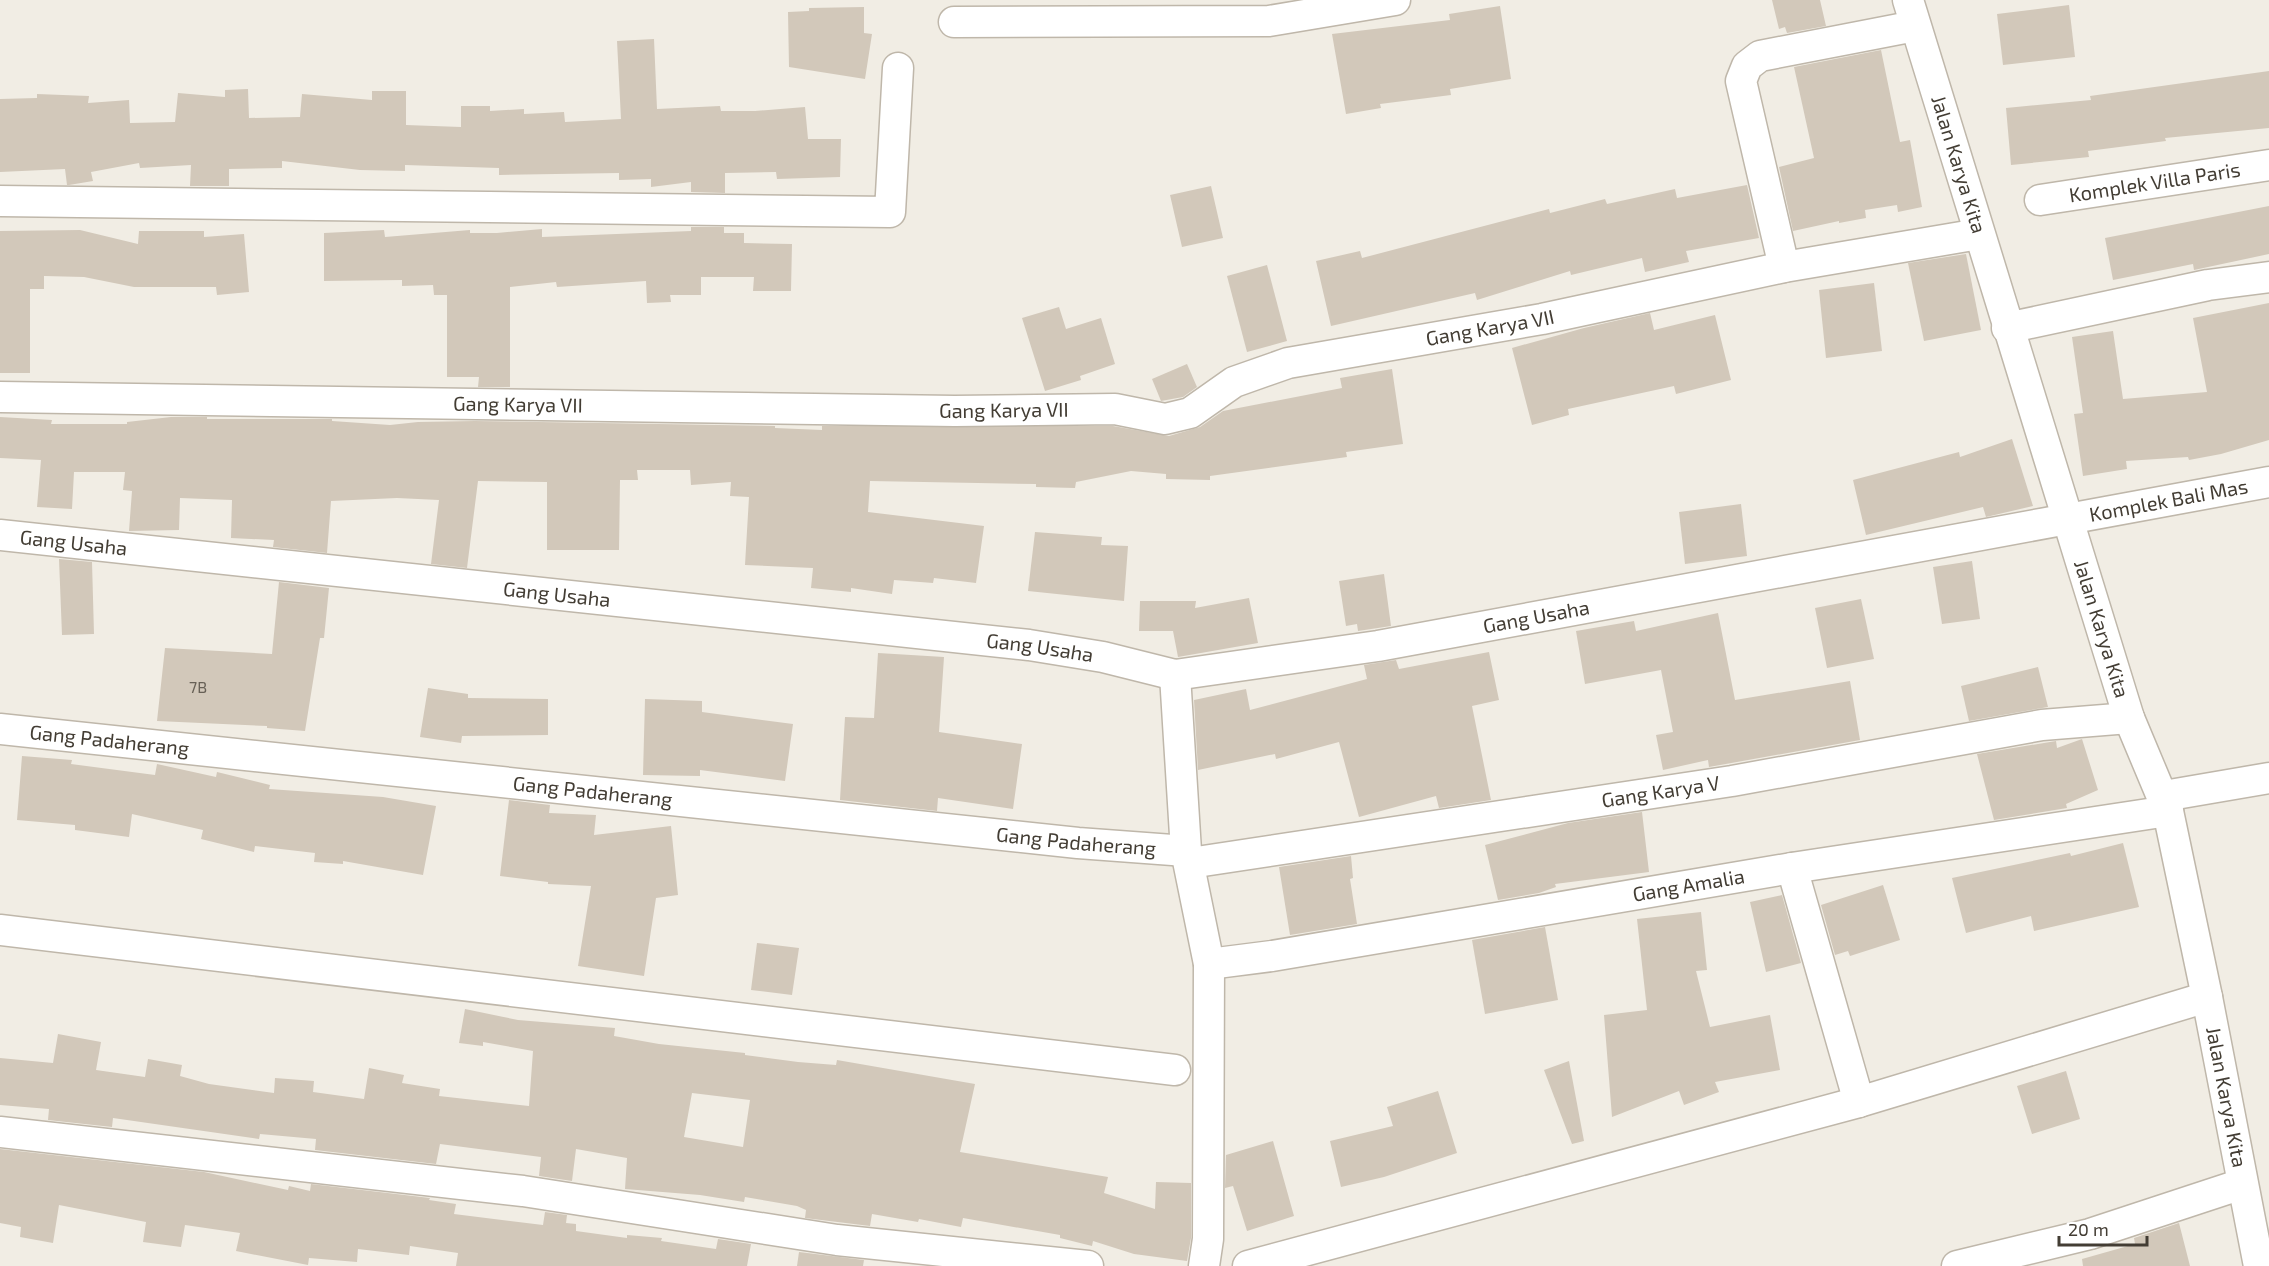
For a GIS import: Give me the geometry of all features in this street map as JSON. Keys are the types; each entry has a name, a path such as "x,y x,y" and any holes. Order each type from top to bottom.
{"street":[{"path":"954,22 1269,21 1395,0"},
{"path":"1784,267 1741,81 1747,66 1760,56 1911,13"},
{"name":"Jalan Karya Kita","path":"1911,13 2129,717 2166,803 2207,997 2259,1266"},
{"path":"0,201 890,212 898,68"},
{"name":"Komplek Villa Paris","path":"2040,200 2269,165"},
{"name":"Gang Karya VII","path":"0,397 955,411 1115,409 1165,419 1190,413 1234,382 1288,363 1542,319 1784,267 1979,234"},
{"path":"2007,328 2197,288 2269,277"},
{"name":"Komplek Bali Mas","path":"2067,518 2269,482"},
{"name":"Gang Usaha","path":"0,535 1029,645 1103,657 1175,675 1377,646 2067,518"},
{"path":"1175,675 1188,857 1209,964 1208,1239 1204,1266"},
{"name":"Gang Karya V","path":"1188,857 1732,781 2042,725 2129,717"},
{"name":"Gang Padaherang","path":"0,729 1078,843 1188,857"},
{"name":"Gang Amalia","path":"1209,964 1283,954 2166,803 2269,778"},
{"path":"1792,868 1859,1102"},
{"path":"0,930 1175,1070"},
{"path":"1248,1266 1859,1102 2207,997"},
{"path":"0,1132 523,1191 837,1240 1088,1266"},
{"path":"1957,1266 2090,1234 2242,1184"}],"building":[{"path":"1772,0 1820,0 1826,26 1787,33 1785,27 1779,29"},
{"path":"2069,5 2075,57 2003,65 1997,14"},
{"path":"1500,6 1511,79 1450,89 1451,95 1380,104 1381,108 1346,114 1332,34 1450,20 1449,14"},
{"path":"864,7 864,33 872,34 865,79 789,67 788,12 809,11 809,8"},
{"path":"654,39 657,109 720,106 721,111 755,111 805,107 808,139 841,139 840,177 777,179 776,172 725,173 725,193 691,192 691,182 651,187 651,179 619,180 619,173 499,175 499,168 405,165 405,171 360,170 282,161 282,168 229,169 229,186 190,186 191,165 140,168 139,163 91,172 93,181 69,185 67,185 65,169 0,172 0,99 37,98 37,94 89,96 88,103 129,100 130,123 175,122 178,93 225,97 225,90 248,89 249,118 300,117 302,94 372,100 372,91 406,91 406,125 461,127 461,106 490,106 490,111 524,109 524,114 564,112 565,122 621,119 617,41"},
{"path":"1881,50 1900,142 1910,140 1922,207 1898,212 1897,205 1865,210 1866,218 1793,231 1779,167 1814,158 1794,67"},
{"path":"2269,71 2269,128 2165,138 2166,141 2088,151 2089,157 2011,165 2006,108 2091,100 2090,96"},
{"path":"1747,185 1759,238 1686,251 1689,262 1645,272 1642,258 1571,275 1570,271 1477,300 1475,293 1331,326 1316,261 1360,251 1362,258 1549,209 1550,213 1605,199 1607,204 1675,189 1677,198"},
{"path":"1211,186 1223,238 1182,247 1170,195"},
{"path":"2269,206 2269,254 2194,270 2193,264 2113,280 2105,238"},
{"path":"691,227 724,227 724,233 744,233 744,243 792,244 791,291 753,291 754,277 701,277 701,295 670,295 671,302 647,303 646,281 557,287 556,282 510,287 510,387 478,387 479,377 447,377 447,295 434,295 433,285 402,286 402,280 324,281 324,233 384,230 385,237 470,230 470,233 497,233 542,229 542,237 691,231"},
{"path":"80,230 138,244 139,231 204,231 204,237 244,234 249,292 217,295 216,287 134,287 84,277 44,276 44,289 30,289 30,373 0,373 0,231"},
{"path":"1966,254 1981,330 1924,341 1908,263"},
{"path":"1267,265 1287,341 1247,352 1227,276"},
{"path":"1874,283 1882,351 1826,358 1819,290"},
{"path":"2269,303 2269,440 2221,454 2189,460 2188,457 2126,461 2127,469 2083,476 2074,414 2083,413 2072,337 2113,331 2123,399 2207,392 2193,318"},
{"path":"1059,307 1066,329 1101,318 1115,364 1080,376 1081,380 1045,391 1022,318"},
{"path":"1650,313 1654,330 1715,315 1731,380 1676,394 1674,386 1568,409 1569,415 1532,425 1512,348"},
{"path":"1187,364 1197,387 1183,397 1161,401 1152,379"},
{"path":"1392,369 1403,444 1346,452 1347,457 1210,476 1210,480 1166,479 1166,474 1131,471 1076,482 1075,488 1036,487 1036,484 870,481 868,512 984,526 976,583 934,578 933,583 894,580 892,594 851,588 851,592 811,588 813,568 745,565 749,497 730,496 731,482 691,485 690,470 637,470 638,480 620,480 619,550 547,550 547,482 478,481 467,568 431,564 439,500 397,498 331,501 327,553 273,547 274,540 231,538 232,500 180,498 179,530 129,531 132,491 123,490 125,472 74,472 72,509 37,507 41,460 0,458 0,417 52,420 51,424 127,424 127,422 171,417 207,417 207,419 332,419 332,421 390,425 475,421 775,426 775,428 822,430 822,426 1113,426 1169,436 1200,427 1223,411 1342,388 1340,378"},
{"path":"2012,439 2033,506 1986,517 1983,507 1866,535 1853,480 1959,452 1960,457"},
{"path":"1741,504 1747,556 1685,564 1679,512"},
{"path":"1035,532 1102,537 1101,545 1128,546 1124,601 1028,591"},
{"path":"59,559 92,562 94,634 62,635"},
{"path":"1972,561 1980,619 1942,624 1933,567"},
{"path":"1384,574 1391,626 1358,631 1357,624 1346,626 1339,581"},
{"path":"279,582 329,588 324,638 320,638 305,731 267,728 267,726 157,721 165,648 272,654"},
{"path":"1249,598 1258,643 1178,657 1173,631 1139,631 1140,601 1196,601 1195,608"},
{"path":"1861,599 1874,659 1827,668 1815,608"},
{"path":"1718,613 1735,700 1850,681 1860,740 1709,767 1708,760 1663,770 1656,735 1673,732 1661,670 1585,684 1576,631 1634,621 1636,631"},
{"path":"1489,652 1499,700 1472,706 1491,800 1439,808 1436,796 1359,817 1339,742 1276,759 1275,754 1198,770 1194,700 1246,689 1250,710 1367,679 1364,665 1396,660 1399,669"},
{"path":"878,653 944,657 939,732 1022,744 1013,809 938,798 937,811 840,800 845,717 874,718"},
{"path":"2038,667 2048,707 1969,721 1961,686"},
{"path":"428,688 468,694 468,698 548,699 548,735 462,736 461,743 420,737"},
{"path":"645,699 702,701 702,712 793,724 785,781 700,770 700,776 643,775"},
{"path":"2082,739 2098,790 2066,804 2067,808 1994,820 1977,754 2056,741 2057,748"},
{"path":"22,756 72,760 71,764 155,775 157,764 216,777 217,772 270,785 269,789 383,797 436,806 423,875 343,861 343,864 314,862 315,853 255,846 254,852 201,839 203,830 132,814 129,837 75,830 75,825 17,820"},
{"path":"509,800 550,805 549,813 596,815 594,835 671,826 678,895 656,898 644,976 578,966 591,886 548,884 548,882 500,876"},
{"path":"1642,812 1649,872 1555,884 1556,887 1539,893 1498,900 1485,845 1568,823"},
{"path":"2123,843 2139,907 2034,931 2031,916 1966,933 1952,878 2070,853 2071,856"},
{"path":"1351,856 1353,878 1350,879 1357,924 1290,935 1279,867"},
{"path":"1883,885 1900,940 1850,956 1848,951 1835,955 1821,905"},
{"path":"1782,895 1801,963 1766,972 1750,902"},
{"path":"1701,912 1707,970 1696,971 1710,1027 1770,1015 1780,1070 1715,1082 1719,1092 1684,1105 1679,1091 1612,1117 1604,1015 1647,1010 1637,919"},
{"path":"1545,927 1558,1000 1485,1014 1472,940"},
{"path":"757,943 799,948 792,995 751,990"},
{"path":"465,1009 518,1020 615,1028 614,1036 659,1044 745,1053 745,1055 798,1062 836,1065 837,1060 975,1084 960,1152 1108,1177 1104,1193 1155,1209 1156,1182 1191,1183 1191,1238 1187,1261 1134,1254 1093,1241 1092,1246 1060,1238 1060,1235 963,1218 961,1227 919,1219 918,1222 872,1214 870,1226 805,1218 806,1210 797,1206 745,1197 744,1202 700,1195 625,1189 627,1158 576,1149 572,1181 539,1176 541,1157 440,1144 436,1164 315,1150 316,1139 260,1134 259,1139 113,1118 112,1127 48,1120 49,1109 0,1105 0,1058 53,1063 58,1034 101,1042 96,1070 145,1077 148,1059 182,1065 180,1076 209,1084 274,1093 275,1078 314,1081 313,1092 364,1099 369,1068 404,1075 402,1083 440,1089 439,1096 529,1106 533,1051 483,1042 483,1046 459,1043","holes":["692,1093 750,1100 743,1147 684,1137"]},
{"path":"1569,1061 1584,1141 1572,1144 1544,1070"},
{"path":"2066,1071 2080,1119 2032,1134 2017,1086"},
{"path":"1438,1091 1457,1153 1384,1177 1341,1187 1330,1141 1393,1126 1387,1107"},
{"path":"1273,1141 1294,1216 1247,1231 1233,1186 1225,1188 1226,1155"},
{"path":"0,1149 204,1172 288,1190 289,1186 310,1191 311,1184 430,1198 429,1200 456,1204 454,1214 543,1225 545,1212 567,1215 566,1223 576,1224 576,1231 627,1238 627,1235 662,1238 661,1241 716,1249 718,1239 751,1244 747,1266 456,1266 458,1253 410,1246 409,1255 358,1249 357,1262 309,1258 308,1265 236,1251 240,1233 185,1225 181,1247 143,1242 146,1222 59,1205 53,1243 20,1237 21,1227 0,1223"},
{"path":"2179,1223 2190,1266 2083,1266 2082,1259 2135,1244 2134,1238"},
{"path":"799,1252 864,1260 863,1266 797,1266"}]}
